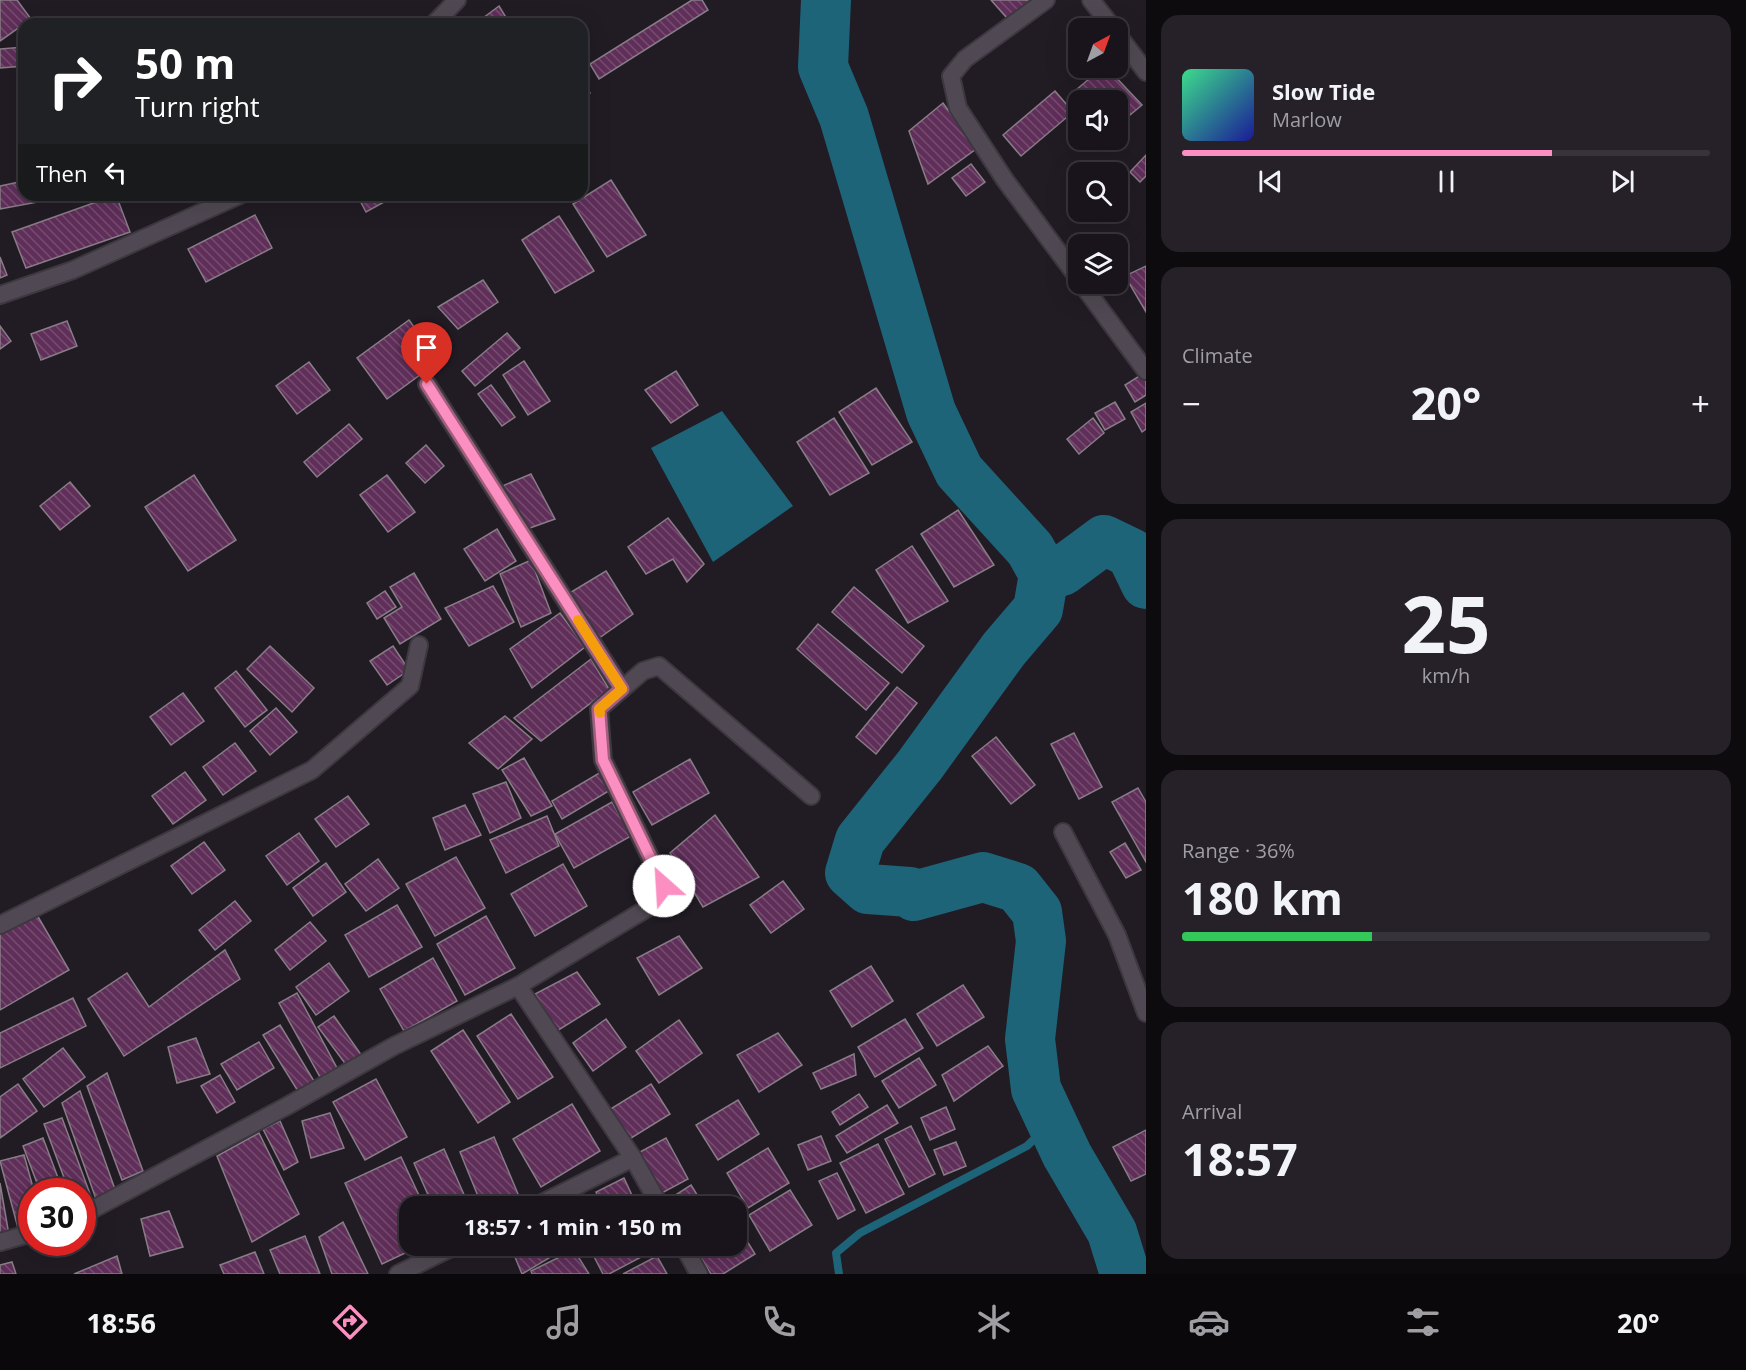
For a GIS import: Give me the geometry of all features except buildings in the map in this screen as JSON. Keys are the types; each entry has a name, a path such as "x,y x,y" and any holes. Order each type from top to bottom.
{"street":[{"path":"440,18 457,0"},
{"path":"1046,0 965,59 951,76 958,108 1005,180 1068,265"},
{"path":"1091,0 1105,18"},
{"path":"1128,48 1146,72"},
{"path":"0,295 73,270 227,201"},
{"path":"1089,294 1146,371"},
{"path":"427,384 622,689"},
{"path":"0,925 312,770 410,686 419,645"},
{"path":"96,1208 394,1046 518,986 661,900 664,886 603,760 599,709 643,671 659,666 811,796"},
{"path":"1063,832 1117,935 1146,1013"},
{"path":"518,986 633,1158 654,1196"},
{"path":"556,1196 633,1158"},
{"path":"0,1242 18,1237"},
{"path":"398,1274 435,1256"},
{"path":"688,1256 699,1274"}],"water":[{"path":"722,411 793,506 713,562 651,448"}],"waterway":[{"path":"826,0 823,67 844,117 931,412 959,471 1030,549 1044,574 1038,609 1004,649 920,765 860,840 850,873 868,889 910,892 914,896 983,877 1018,888 1037,912 1041,941 1030,1039 1036,1089 1067,1155 1112,1232 1125,1274"},
{"path":"1044,574 1062,571 1104,540 1131,553 1146,584"},
{"path":"839,1274 836,1253 860,1233 1027,1146 1052,1122"}],"slow traffic":[{"path":"578,620 622,689 599,709 600,713"}],"route":[{"path":"427,384 622,689 599,709 603,760 664,886"}]}
